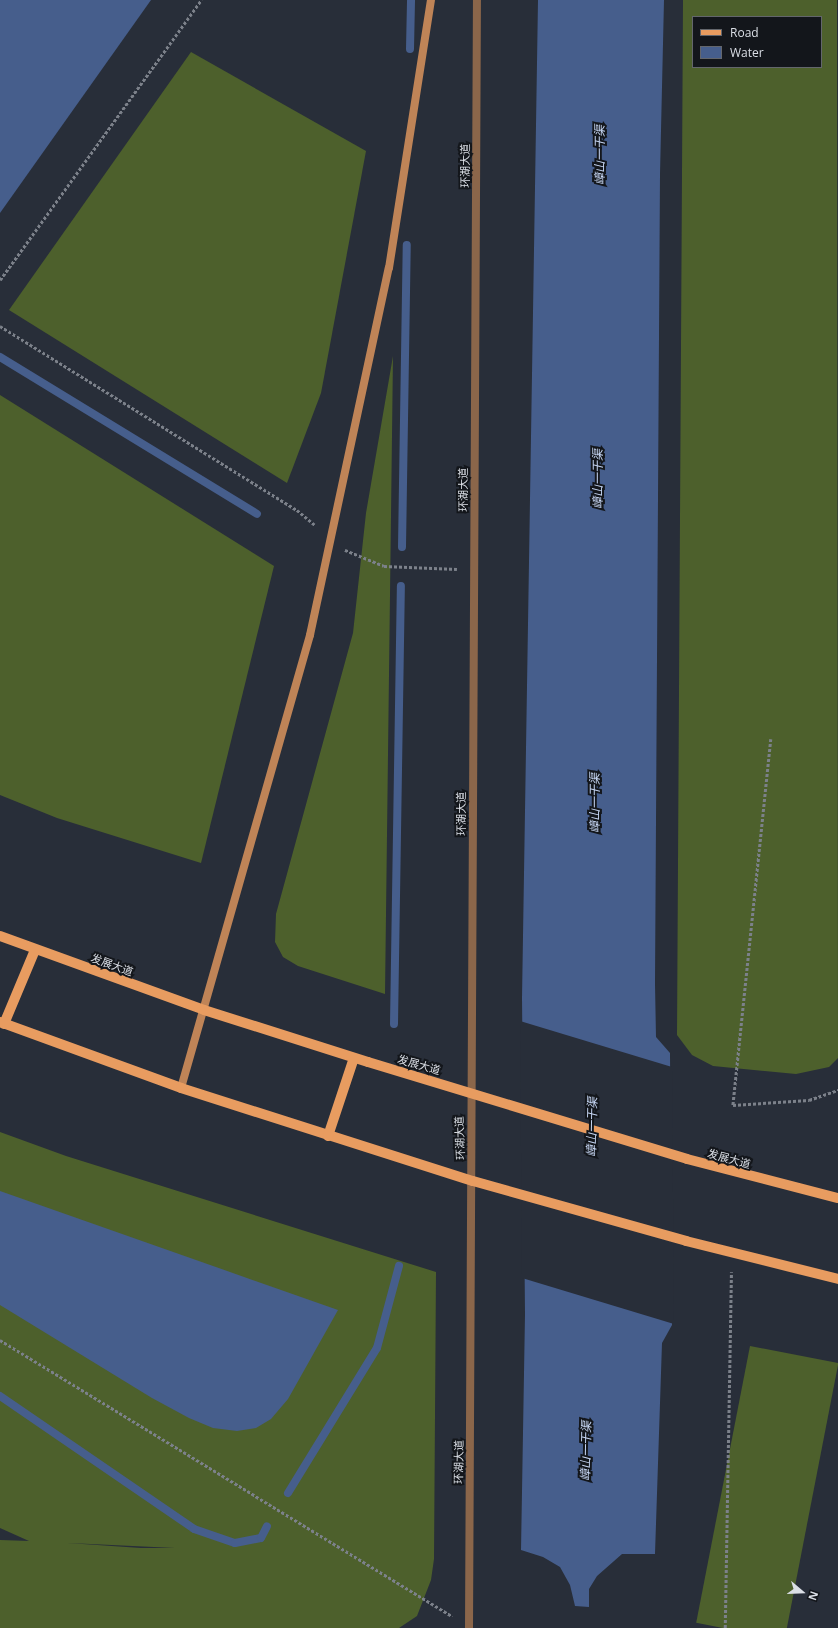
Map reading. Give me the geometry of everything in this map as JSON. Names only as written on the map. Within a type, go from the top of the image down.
[{"type":"main road","points":[[181,1088],[310,635],[389,268],[431,0]]},
{"type":"main road","name":"发展大道","points":[[0,936],[35,950],[204,1010],[354,1058],[497,1100],[687,1159],[838,1198]]},
{"type":"main road","points":[[35,950],[2,1023],[181,1088],[473,1181],[686,1241],[838,1280]]},
{"type":"main road","points":[[328,1136],[354,1058]]},
{"type":"street","name":"环湖大道","points":[[469,1627],[473,1181],[470,1092],[477,0]]},
{"type":"path","points":[[0,280],[200,0]]},
{"type":"path","points":[[0,326],[297,510],[330,541],[355,555],[384,566],[473,570]]},
{"type":"path","points":[[771,739],[733,1105],[809,1100],[838,1090]]},
{"type":"path","points":[[725,1628],[732,1253]]},
{"type":"path","points":[[0,1340],[469,1627]]},
{"type":"green space","points":[[683,0],[837,0],[838,1058],[829,1067],[796,1074],[713,1066],[692,1055],[677,1035]]},
{"type":"green space","points":[[191,52],[366,151],[321,393],[287,483],[9,310]]},
{"type":"green space","points":[[393,356],[385,994],[298,966],[283,957],[275,942],[276,914],[353,633],[366,513]]},
{"type":"green space","points":[[0,395],[274,566],[201,863],[57,818],[0,795]]},
{"type":"green space","points":[[0,1132],[66,1156],[436,1272],[434,1559],[431,1580],[417,1616],[399,1628],[0,1628],[0,1540],[29,1541],[0,1528]],"holes":[[[68,1543],[175,1548],[141,1548]]]},
{"type":"green space","points":[[750,1346],[838,1363],[787,1628],[723,1628],[696,1623]]},
{"type":"water","points":[[0,0],[151,0],[0,213]]},
{"type":"water","name":"嶂山一干渠","points":[[538,0],[664,0],[660,174],[655,984],[656,1037],[670,1053],[672,1325],[662,1343],[655,1554],[622,1554],[597,1576],[589,1589],[589,1607],[575,1606],[570,1585],[560,1567],[543,1557],[521,1550],[525,1314],[522,998]]},
{"type":"water","points":[[0,1191],[338,1310],[288,1399],[271,1419],[256,1428],[237,1431],[213,1428],[189,1418],[152,1398],[0,1305]]},
{"type":"pier","points":[[520,1021],[672,1067],[674,1324],[522,1278]]},
{"type":"waterway","points":[[410,49],[411,0]]},
{"type":"waterway","points":[[402,547],[407,245]]},
{"type":"waterway","points":[[0,357],[257,514]]},
{"type":"waterway","points":[[394,1024],[401,586]]},
{"type":"waterway","points":[[288,1493],[377,1348],[399,1266]]},
{"type":"waterway","points":[[0,1396],[194,1529],[235,1543],[261,1538],[267,1526]]}]
